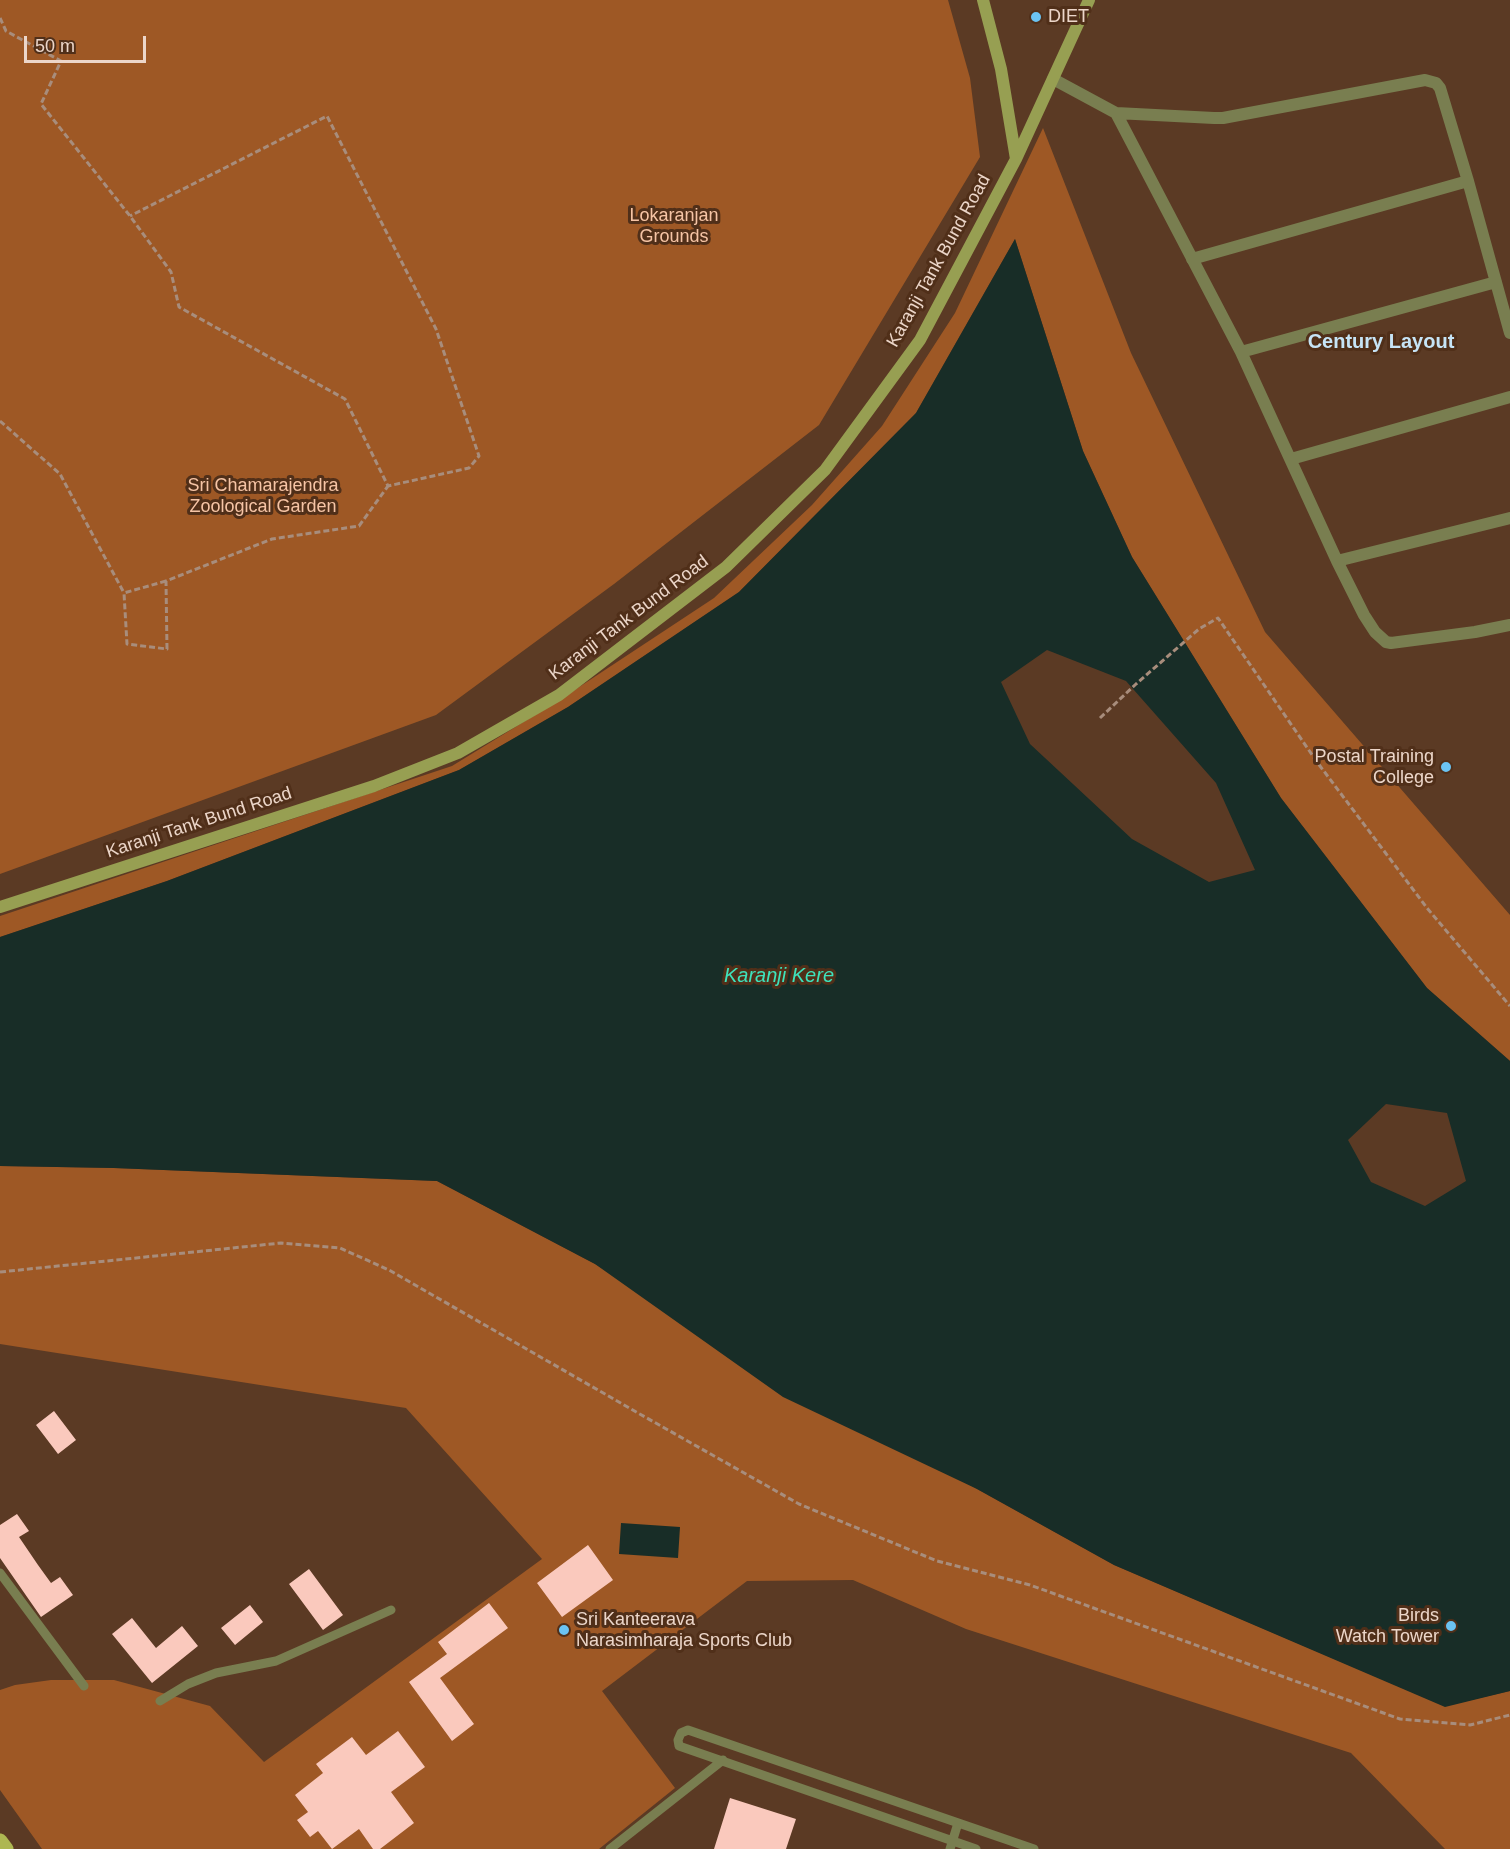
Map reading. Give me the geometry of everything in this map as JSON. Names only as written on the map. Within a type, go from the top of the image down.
[{"type":"main road","points":[[0,1841],[6,1849]]},
{"type":"street","points":[[983,0],[1001,69],[1016,159]]},
{"type":"street","name":"Karanji Tank Bund Road","points":[[0,907],[374,786],[458,753],[559,695],[726,567],[825,470],[920,340],[1016,159],[1089,0]]},
{"type":"street","points":[[1053,79],[1116,113],[1223,118],[1425,80],[1432,81],[1440,88],[1510,333]]},
{"type":"street","points":[[1116,113],[1241,352],[1337,561],[1375,632],[1386,642],[1391,643],[1510,625]]},
{"type":"street","points":[[1192,259],[1468,181]]},
{"type":"street","points":[[1241,352],[1496,282]]},
{"type":"street","points":[[1291,459],[1510,398]]},
{"type":"street","points":[[1337,561],[1510,519]]},
{"type":"lane","points":[[0,1573],[84,1686]]},
{"type":"lane","points":[[160,1701],[188,1684],[216,1673],[276,1661],[391,1610]]},
{"type":"lane","points":[[976,1849],[951,1845],[723,1760],[679,1746],[678,1740],[681,1733],[688,1730],[1034,1849]]},
{"type":"lane","points":[[610,1849],[723,1760]]},
{"type":"lane","points":[[951,1845],[958,1824]]},
{"type":"lane","points":[[964,1847],[970,1828]]},
{"type":"path","points":[[0,18],[6,31],[61,61],[40,104],[130,216],[171,272],[179,307],[345,399],[388,486]]},
{"type":"path","points":[[124,593],[166,581],[272,539],[359,526],[388,486],[469,468],[479,456],[436,329],[327,116],[130,216]]},
{"type":"path","points":[[0,421],[60,474],[124,593],[127,645],[167,649],[166,581]]},
{"type":"path","points":[[1100,718],[1199,629],[1218,618],[1317,762],[1413,890],[1510,1006]]},
{"type":"path","points":[[0,1272],[281,1244],[340,1248],[389,1270],[799,1504],[938,1561],[1030,1585],[1400,1719],[1470,1725],[1510,1715]]},
{"type":"green space","name":"Sri Chamarajendra Zoological Garden","points":[[0,0],[948,0],[970,78],[980,157],[819,425],[614,584],[436,715],[0,874]]},
{"type":"green space","points":[[1043,128],[1131,353],[1265,632],[1510,915],[1510,1061],[1427,988],[1281,798],[1132,557],[1083,451],[1015,239],[916,413],[739,592],[568,707],[459,770],[167,881],[0,937],[0,916],[452,766],[561,699],[714,598],[812,505],[882,426],[955,313]]},
{"type":"green space","points":[[0,1166],[114,1168],[437,1181],[595,1264],[977,1489],[1114,1565],[1445,1706],[1510,1691],[1510,1849],[1445,1849],[1351,1753],[966,1629],[853,1580],[747,1581],[602,1691],[675,1788],[599,1849],[42,1849],[0,1790],[0,1690],[15,1685],[51,1680],[114,1680],[210,1706],[264,1762],[542,1559],[406,1408],[0,1344]]},
{"type":"water","name":"Karanji Kere","points":[[1015,239],[1083,451],[1132,557],[1281,798],[1427,988],[1510,1061],[1510,1691],[1445,1707],[1114,1565],[977,1489],[783,1397],[595,1264],[437,1181],[114,1168],[0,1166],[0,937],[167,881],[459,770],[568,707],[739,592],[916,413]],"holes":[[[1047,650],[1126,681],[1216,783],[1255,870],[1209,882],[1132,839],[1030,744],[1001,682]],[[1386,1104],[1447,1113],[1466,1181],[1425,1206],[1371,1182],[1348,1140]]]},
{"type":"water","points":[[621,1523],[680,1527],[678,1558],[619,1554]]},
{"type":"building","points":[[54,1411],[76,1440],[58,1454],[36,1425]]},
{"type":"building","points":[[17,1514],[29,1531],[19,1537],[38,1565],[51,1583],[60,1577],[73,1595],[41,1617],[0,1558],[0,1525]]},
{"type":"building","points":[[588,1545],[613,1580],[562,1617],[537,1583]]},
{"type":"building","points":[[309,1569],[343,1615],[323,1630],[289,1584]]},
{"type":"building","points":[[489,1603],[508,1628],[440,1678],[474,1724],[452,1741],[409,1682],[447,1654],[438,1642]]},
{"type":"building","points":[[250,1605],[263,1622],[235,1645],[221,1628]]},
{"type":"building","points":[[132,1618],[156,1648],[182,1626],[198,1646],[152,1683],[112,1634]]},
{"type":"building","points":[[398,1731],[425,1767],[391,1792],[414,1823],[380,1849],[373,1849],[359,1829],[332,1849],[318,1831],[310,1837],[297,1820],[308,1812],[295,1795],[323,1773],[316,1764],[352,1737],[366,1755]]},
{"type":"building","points":[[730,1798],[796,1819],[786,1849],[714,1849]]},
{"type":"place","name":"DIET","points":[[1036,17]]},
{"type":"place","name":"Postal Training College","points":[[1446,767]]},
{"type":"place","name":"Birds Watch Tower","points":[[1451,1626]]},
{"type":"place","name":"Sri Kanteerava Narasimharaja Sports Club","points":[[564,1630]]},
{"type":"district","name":"Century Layout","points":[[1381,342]]},
{"type":"park label","name":"Lokaranjan Grounds","points":[[674,226]]}]
